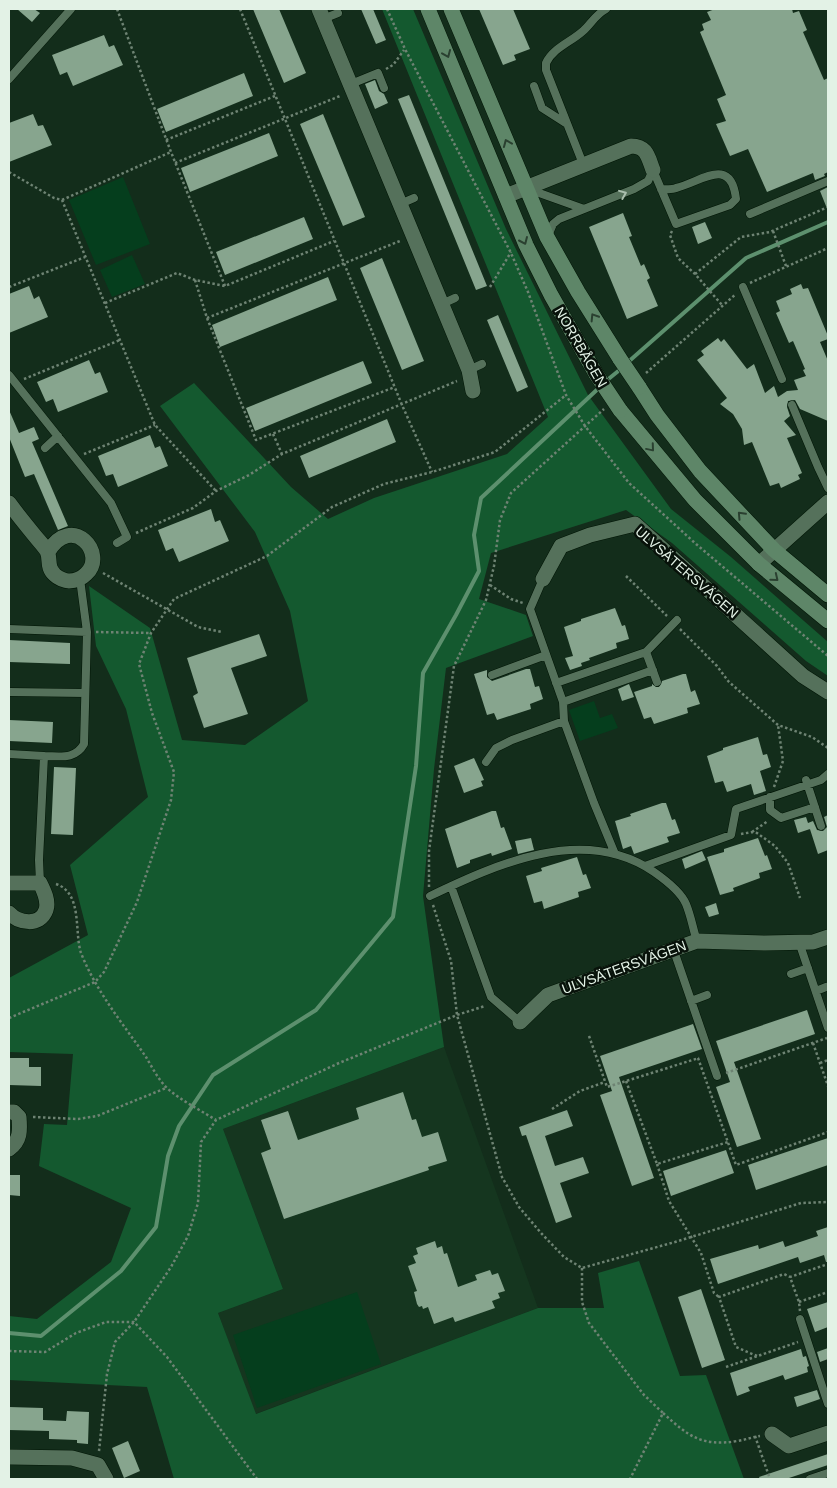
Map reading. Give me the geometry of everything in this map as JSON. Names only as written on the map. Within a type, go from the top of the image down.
[{"type":"street","name":"NORRBÅGEN","points":[[428,9],[526,245],[613,409],[695,500],[758,564],[828,621]]},
{"type":"street","name":"NORRBÅGEN","points":[[451,9],[547,237],[578,292],[620,359],[642,381],[657,415],[700,470],[774,550],[828,595]]},
{"type":"street","points":[[321,14],[352,87],[407,201],[413,236],[448,301],[474,370],[473,392]]},
{"type":"street","points":[[506,196],[632,146],[639,146],[645,151],[653,170]]},
{"type":"street","points":[[758,564],[828,502]]},
{"type":"street","points":[[9,503],[48,552]]},
{"type":"street","name":"ULVSÄTERSVÄGEN","points":[[543,579],[561,546],[590,535],[635,524],[804,676],[828,692]]},
{"type":"street","points":[[66,535],[85,537],[94,557],[90,570],[80,579],[67,581],[55,576],[48,565],[48,552],[54,541],[66,535]]},
{"type":"street","points":[[9,883],[40,883],[46,895],[46,911],[40,918],[32,922],[22,922],[9,913]]},
{"type":"street","name":"ULVSÄTERSVÄGEN","points":[[520,1022],[548,995],[673,948],[697,941],[814,942],[828,937]]},
{"type":"street","points":[[9,1149],[15,1145],[20,1134],[14,1114]]},
{"type":"street","points":[[772,1434],[788,1446],[828,1433]]},
{"type":"street","points":[[9,1457],[72,1458],[98,1465],[106,1479]]},
{"type":"lane","points":[[9,79],[71,9]]},
{"type":"lane","points":[[583,164],[578,141],[567,124],[546,70],[547,60],[560,52],[583,31],[597,14],[606,9]]},
{"type":"lane","points":[[321,14],[338,13]]},
{"type":"lane","points":[[352,87],[378,73],[384,88]]},
{"type":"lane","points":[[534,86],[542,108],[567,124]]},
{"type":"lane","points":[[653,170],[661,189],[676,224],[730,205],[736,199],[731,181],[726,176],[715,174],[675,189],[661,189]]},
{"type":"lane","points":[[547,237],[554,224],[560,219],[643,185],[651,176],[653,170]]},
{"type":"lane","points":[[750,214],[828,181]]},
{"type":"lane","points":[[526,188],[584,209]]},
{"type":"lane","points":[[743,287],[782,379]]},
{"type":"lane","points":[[9,376],[110,503],[127,537],[116,542]]},
{"type":"lane","points":[[792,405],[828,488]]},
{"type":"lane","points":[[45,448],[58,436]]},
{"type":"lane","points":[[9,754],[71,756],[80,752],[84,744],[87,632],[80,579]]},
{"type":"lane","points":[[543,579],[530,609],[563,702],[564,721],[615,854]]},
{"type":"lane","points":[[556,683],[646,652],[676,622]]},
{"type":"lane","points":[[9,629],[87,632]]},
{"type":"lane","points":[[646,652],[657,682]]},
{"type":"lane","points":[[492,675],[546,655]]},
{"type":"lane","points":[[563,702],[653,670]]},
{"type":"lane","points":[[9,692],[85,693]]},
{"type":"lane","points":[[486,762],[496,748],[512,740],[564,721]]},
{"type":"lane","points":[[40,883],[44,756]]},
{"type":"lane","points":[[646,866],[731,835],[736,809],[807,782],[821,780],[828,774]]},
{"type":"lane","points":[[807,782],[821,826]]},
{"type":"lane","points":[[770,797],[770,810],[781,818],[815,807]]},
{"type":"lane","points":[[430,896],[477,874],[518,860],[551,851],[590,849],[615,854],[646,866],[666,880],[685,902],[697,941]]},
{"type":"lane","points":[[451,886],[491,997],[520,1022]]},
{"type":"lane","points":[[799,942],[828,1028]]},
{"type":"lane","points":[[673,948],[717,1076]]},
{"type":"lane","points":[[791,974],[808,968]]},
{"type":"lane","points":[[676,986],[685,983]]},
{"type":"lane","points":[[816,991],[826,987]]},
{"type":"lane","points":[[691,1001],[707,995]]},
{"type":"lane","points":[[800,1320],[826,1405]]},
{"type":"lane","points":[[810,1479],[828,1473]]},
{"type":"path","points":[[117,9],[166,140],[225,286]]},
{"type":"path","points":[[240,9],[343,263],[432,472]]},
{"type":"path","points":[[387,9],[405,49],[511,252],[528,292],[566,395],[585,426],[629,484],[696,544],[828,656]]},
{"type":"path","points":[[378,73],[394,65],[405,49]]},
{"type":"path","points":[[175,163],[284,119],[352,87]]},
{"type":"path","points":[[166,140],[275,96]]},
{"type":"path","points":[[9,172],[54,198],[62,200],[171,152]]},
{"type":"path","points":[[62,200],[155,425],[216,491]]},
{"type":"path","points":[[695,274],[741,238],[772,231],[828,207]]},
{"type":"path","points":[[676,224],[670,235],[678,258],[722,305]]},
{"type":"path","points":[[772,231],[786,266]]},
{"type":"path","points":[[206,318],[413,236]]},
{"type":"path","points":[[104,304],[177,273],[195,280],[225,286],[334,241]]},
{"type":"path","points":[[642,381],[743,287],[828,248]]},
{"type":"path","points":[[9,287],[85,257]]},
{"type":"path","points":[[195,280],[206,318],[256,440],[395,388]]},
{"type":"path","points":[[15,383],[120,340]]},
{"type":"path","points":[[127,537],[193,508],[216,491],[249,475],[282,454],[402,405],[474,370]]},
{"type":"path","points":[[9,1018],[95,982],[104,972],[137,902],[171,800],[174,772],[152,714],[139,664],[151,632],[174,599],[267,556],[332,507],[384,484],[432,472],[495,452],[566,395]]},
{"type":"path","points":[[613,409],[585,426],[511,493],[500,520],[486,600],[454,666],[428,851],[430,896],[451,961],[456,1015],[502,1177],[520,1207],[541,1233],[564,1257],[582,1268],[690,1238],[801,1203],[828,1202]]},
{"type":"path","points":[[75,458],[155,425]]},
{"type":"path","points":[[273,434],[282,454]]},
{"type":"path","points":[[91,566],[198,628],[222,632]]},
{"type":"path","points":[[626,576],[676,622],[717,666],[729,682],[778,725],[812,737],[828,748]]},
{"type":"path","points":[[490,585],[511,599],[524,604]]},
{"type":"path","points":[[87,632],[151,632]]},
{"type":"path","points":[[770,797],[783,761],[778,725]]},
{"type":"path","points":[[731,835],[752,832],[778,816]]},
{"type":"path","points":[[752,832],[775,846],[788,863],[800,898]]},
{"type":"path","points":[[40,883],[50,882],[62,886],[70,897],[75,911],[80,951],[95,982],[166,1088],[216,1120]]},
{"type":"path","points":[[98,1465],[107,1374],[115,1342],[134,1322],[171,1267],[188,1236],[198,1203],[201,1142],[216,1120],[339,1063],[456,1015],[497,1002]]},
{"type":"path","points":[[589,1036],[607,1087],[710,1054]]},
{"type":"path","points":[[706,1080],[828,1038]]},
{"type":"path","points":[[813,1043],[828,1086]]},
{"type":"path","points":[[698,1058],[736,1165],[828,1132]]},
{"type":"path","points":[[820,1063],[828,1060]]},
{"type":"path","points":[[626,1081],[669,1201],[690,1238],[701,1253],[714,1293],[719,1297],[736,1347],[757,1356]]},
{"type":"path","points":[[552,1110],[580,1091],[605,1082]]},
{"type":"path","points":[[14,1114],[60,1119],[88,1118],[166,1088]]},
{"type":"path","points":[[657,1164],[728,1142]]},
{"type":"path","points":[[790,1277],[828,1264]]},
{"type":"path","points":[[582,1268],[582,1302],[589,1323],[644,1395],[682,1430],[708,1443],[738,1442],[755,1436],[772,1434]]},
{"type":"path","points":[[719,1297],[784,1274],[790,1277],[799,1302],[800,1320]]},
{"type":"path","points":[[799,1302],[828,1292]]},
{"type":"path","points":[[9,1351],[45,1352],[76,1333],[106,1322],[134,1322],[167,1357],[257,1479]]},
{"type":"path","points":[[726,1367],[807,1340]]},
{"type":"path","points":[[630,1479],[663,1413]]},
{"type":"path","points":[[755,1436],[770,1479]]},
{"type":"shaded area","points":[[123,177],[150,244],[96,265],[69,200]]},
{"type":"shaded area","points":[[132,255],[145,284],[112,297],[100,270]]},
{"type":"shaded area","points":[[594,701],[600,718],[612,714],[618,728],[580,741],[569,710]]},
{"type":"shaded area","points":[[444,1047],[538,1308],[255,1414],[218,1313],[283,1289],[223,1129]]},
{"type":"shaded area","points":[[357,1292],[381,1364],[257,1408],[233,1335]]},
{"type":"green space","points":[[382,9],[413,9],[506,229],[588,395],[671,509],[731,557],[828,642],[828,676],[806,661],[672,543],[626,510],[491,553],[479,599],[526,615],[533,636],[446,668],[434,769],[423,896],[444,1047],[223,1129],[283,1289],[218,1313],[256,1414],[538,1308],[604,1308],[598,1273],[639,1261],[680,1376],[706,1375],[744,1479],[174,1479],[147,1387],[9,1380],[9,1316],[37,1319],[111,1262],[131,1208],[39,1166],[44,1124],[67,1125],[73,1054],[9,1052],[9,978],[88,935],[70,865],[148,797],[126,709],[96,646],[89,586],[150,628],[182,740],[245,745],[308,701],[290,611],[255,532],[160,406],[194,383],[291,487],[328,519],[374,498],[507,454],[548,417]]},
{"type":"building","points":[[17,9],[34,9],[40,13],[32,22]]},
{"type":"building","points":[[253,9],[279,9],[306,73],[284,83]]},
{"type":"building","points":[[361,9],[373,9],[386,40],[376,44]]},
{"type":"building","points":[[479,9],[513,9],[530,49],[514,55],[516,60],[503,65]]},
{"type":"building","points":[[715,9],[792,9],[793,13],[799,11],[807,30],[803,32],[824,80],[828,78],[828,172],[824,174],[825,176],[815,180],[813,173],[767,192],[748,149],[730,156],[716,124],[726,121],[717,99],[726,95],[700,32],[704,30],[702,24],[711,20],[707,12]]},
{"type":"building","points":[[104,35],[109,47],[114,45],[123,65],[73,86],[67,72],[60,75],[52,55]]},
{"type":"building","points":[[244,73],[253,96],[166,132],[157,109]]},
{"type":"building","points":[[375,80],[379,91],[384,94],[388,103],[375,109],[365,84]]},
{"type":"building","points":[[409,95],[487,286],[476,290],[398,99]]},
{"type":"building","points":[[33,114],[38,126],[43,125],[52,145],[9,162],[9,123]]},
{"type":"building","points":[[323,114],[365,217],[343,226],[300,124]]},
{"type":"building","points":[[269,133],[278,156],[190,192],[181,168]]},
{"type":"building","points":[[828,187],[828,211],[820,191]]},
{"type":"building","points":[[623,213],[632,236],[629,237],[641,266],[644,264],[650,278],[647,280],[658,306],[627,319],[589,227]]},
{"type":"building","points":[[304,217],[313,239],[225,275],[216,252]]},
{"type":"building","points":[[705,222],[712,238],[698,244],[692,227]]},
{"type":"building","points":[[382,258],[424,361],[402,370],[360,268]]},
{"type":"building","points":[[328,277],[337,300],[220,347],[212,325]]},
{"type":"building","points":[[801,284],[803,289],[808,288],[828,336],[828,339],[820,342],[828,361],[828,421],[800,409],[795,400],[788,401],[787,407],[790,416],[784,421],[796,435],[787,438],[802,473],[798,475],[800,479],[781,488],[779,483],[770,486],[752,442],[744,445],[742,429],[733,414],[720,404],[727,398],[697,360],[704,355],[701,351],[718,338],[721,342],[724,339],[747,369],[754,364],[765,393],[774,386],[778,397],[787,391],[798,390],[794,380],[806,376],[803,370],[805,369],[793,341],[789,343],[776,313],[780,311],[776,301],[792,294],[790,289]]},
{"type":"building","points":[[29,286],[34,299],[39,296],[48,317],[9,333],[9,294]]},
{"type":"building","points":[[498,315],[528,387],[517,392],[487,320]]},
{"type":"building","points":[[89,360],[95,374],[100,372],[108,392],[58,412],[53,399],[46,402],[37,382]]},
{"type":"building","points":[[363,361],[372,383],[255,431],[246,408]]},
{"type":"building","points":[[9,410],[19,433],[34,427],[39,439],[32,442],[68,526],[58,530],[34,474],[25,477],[9,437]]},
{"type":"building","points":[[387,419],[396,442],[309,478],[300,456]]},
{"type":"building","points":[[150,435],[155,448],[160,446],[168,466],[118,487],[113,474],[106,476],[98,456]]},
{"type":"building","points":[[211,509],[215,522],[220,520],[229,541],[179,562],[173,548],[166,551],[158,530]]},
{"type":"building","points":[[615,608],[622,626],[625,625],[629,639],[616,643],[617,648],[589,658],[590,660],[581,663],[582,666],[570,670],[565,658],[573,656],[564,627],[581,621],[581,619]]},
{"type":"building","points":[[259,634],[267,656],[231,668],[248,714],[204,728],[193,696],[198,693],[187,658]]},
{"type":"building","points":[[9,640],[70,643],[70,664],[9,662]]},
{"type":"building","points":[[530,669],[535,687],[539,686],[543,699],[530,704],[531,709],[497,720],[494,713],[487,715],[474,674],[487,670],[487,677],[492,681]]},
{"type":"building","points":[[686,674],[691,692],[695,690],[700,704],[687,708],[688,713],[654,724],[651,717],[644,719],[634,692],[652,686],[652,684],[659,687],[662,681]]},
{"type":"building","points":[[629,684],[634,697],[622,701],[618,689]]},
{"type":"building","points":[[9,720],[53,722],[52,743],[9,741]]},
{"type":"building","points":[[758,737],[763,755],[767,754],[771,767],[760,771],[766,791],[754,795],[751,784],[727,792],[723,781],[715,783],[707,756],[723,750],[723,748]]},
{"type":"building","points":[[474,758],[484,780],[481,781],[483,786],[464,793],[454,766]]},
{"type":"building","points":[[54,767],[76,768],[73,835],[51,834]]},
{"type":"building","points":[[666,803],[672,820],[675,819],[680,833],[667,837],[669,842],[634,854],[631,846],[623,849],[615,821]]},
{"type":"building","points":[[496,811],[501,828],[504,827],[512,849],[492,856],[491,853],[470,860],[470,863],[457,868],[445,829]]},
{"type":"building","points":[[828,815],[828,850],[818,854],[808,823],[813,821],[817,830],[823,831],[827,827],[824,817]]},
{"type":"building","points":[[806,817],[810,829],[798,833],[794,820]]},
{"type":"building","points":[[531,838],[534,850],[518,854],[515,841]]},
{"type":"building","points":[[758,838],[772,869],[759,873],[760,878],[733,888],[734,891],[720,895],[707,857],[724,852],[724,849]]},
{"type":"building","points":[[702,851],[706,860],[685,869],[682,859]]},
{"type":"building","points":[[577,857],[583,875],[586,874],[591,888],[578,892],[579,897],[544,909],[542,901],[534,903],[526,876],[542,871],[541,868]]},
{"type":"building","points":[[716,903],[719,914],[709,917],[705,907]]},
{"type":"building","points":[[807,1010],[815,1034],[734,1062],[761,1139],[737,1147],[716,1087],[730,1082],[716,1041]]},
{"type":"building","points":[[693,1024],[702,1049],[619,1077],[654,1178],[632,1186],[600,1095],[612,1091],[600,1056]]},
{"type":"building","points":[[9,1058],[29,1058],[29,1067],[41,1067],[41,1086],[9,1085]]},
{"type":"building","points":[[403,1092],[412,1120],[416,1119],[422,1137],[438,1132],[447,1161],[428,1167],[429,1170],[284,1219],[261,1153],[271,1149],[261,1120],[288,1111],[298,1140],[359,1119],[356,1108]]},
{"type":"building","points":[[567,1110],[573,1126],[545,1136],[555,1166],[583,1157],[589,1173],[560,1183],[572,1217],[556,1223],[526,1135],[522,1136],[519,1127]]},
{"type":"building","points":[[828,1138],[828,1165],[756,1190],[748,1165]]},
{"type":"building","points":[[726,1150],[734,1173],[671,1196],[663,1171]]},
{"type":"building","points":[[9,1175],[20,1175],[20,1196],[9,1195]]},
{"type":"building","points":[[828,1227],[828,1262],[826,1262],[824,1255],[800,1263],[798,1257],[718,1284],[710,1259],[758,1245],[759,1249],[783,1241],[785,1247],[818,1236],[816,1231]]},
{"type":"building","points":[[435,1241],[437,1248],[442,1246],[444,1254],[447,1253],[458,1287],[477,1280],[475,1275],[490,1270],[492,1275],[498,1273],[505,1291],[498,1293],[500,1298],[492,1301],[495,1308],[455,1322],[453,1317],[434,1324],[428,1307],[423,1309],[422,1306],[419,1307],[417,1304],[414,1292],[417,1291],[408,1266],[416,1263],[413,1256],[418,1254],[416,1248]]},
{"type":"building","points":[[701,1289],[725,1360],[702,1368],[678,1297]]},
{"type":"building","points":[[828,1302],[828,1327],[815,1332],[807,1309]]},
{"type":"building","points":[[828,1348],[828,1359],[820,1362],[817,1352]]},
{"type":"building","points":[[801,1349],[803,1357],[806,1356],[809,1366],[807,1367],[808,1372],[785,1380],[783,1375],[748,1387],[750,1391],[737,1396],[730,1373]]},
{"type":"building","points":[[817,1390],[820,1399],[797,1407],[794,1397]]},
{"type":"building","points":[[9,1407],[43,1408],[43,1420],[66,1421],[67,1411],[89,1412],[88,1444],[77,1443],[77,1440],[49,1439],[49,1431],[9,1430]]},
{"type":"building","points":[[128,1441],[140,1471],[124,1478],[112,1448]]},
{"type":"building","points":[[828,1454],[828,1465],[786,1479],[760,1479],[759,1477]]},
{"type":"waterway","points":[[627,363],[746,258],[828,222]]},
{"type":"waterway","points":[[606,381],[622,368]]},
{"type":"waterway","points":[[9,1333],[41,1336],[121,1271],[156,1227],[168,1156],[179,1126],[213,1075],[316,1010],[393,917],[416,766],[423,673],[479,571],[474,535],[481,498],[601,386]]}]
